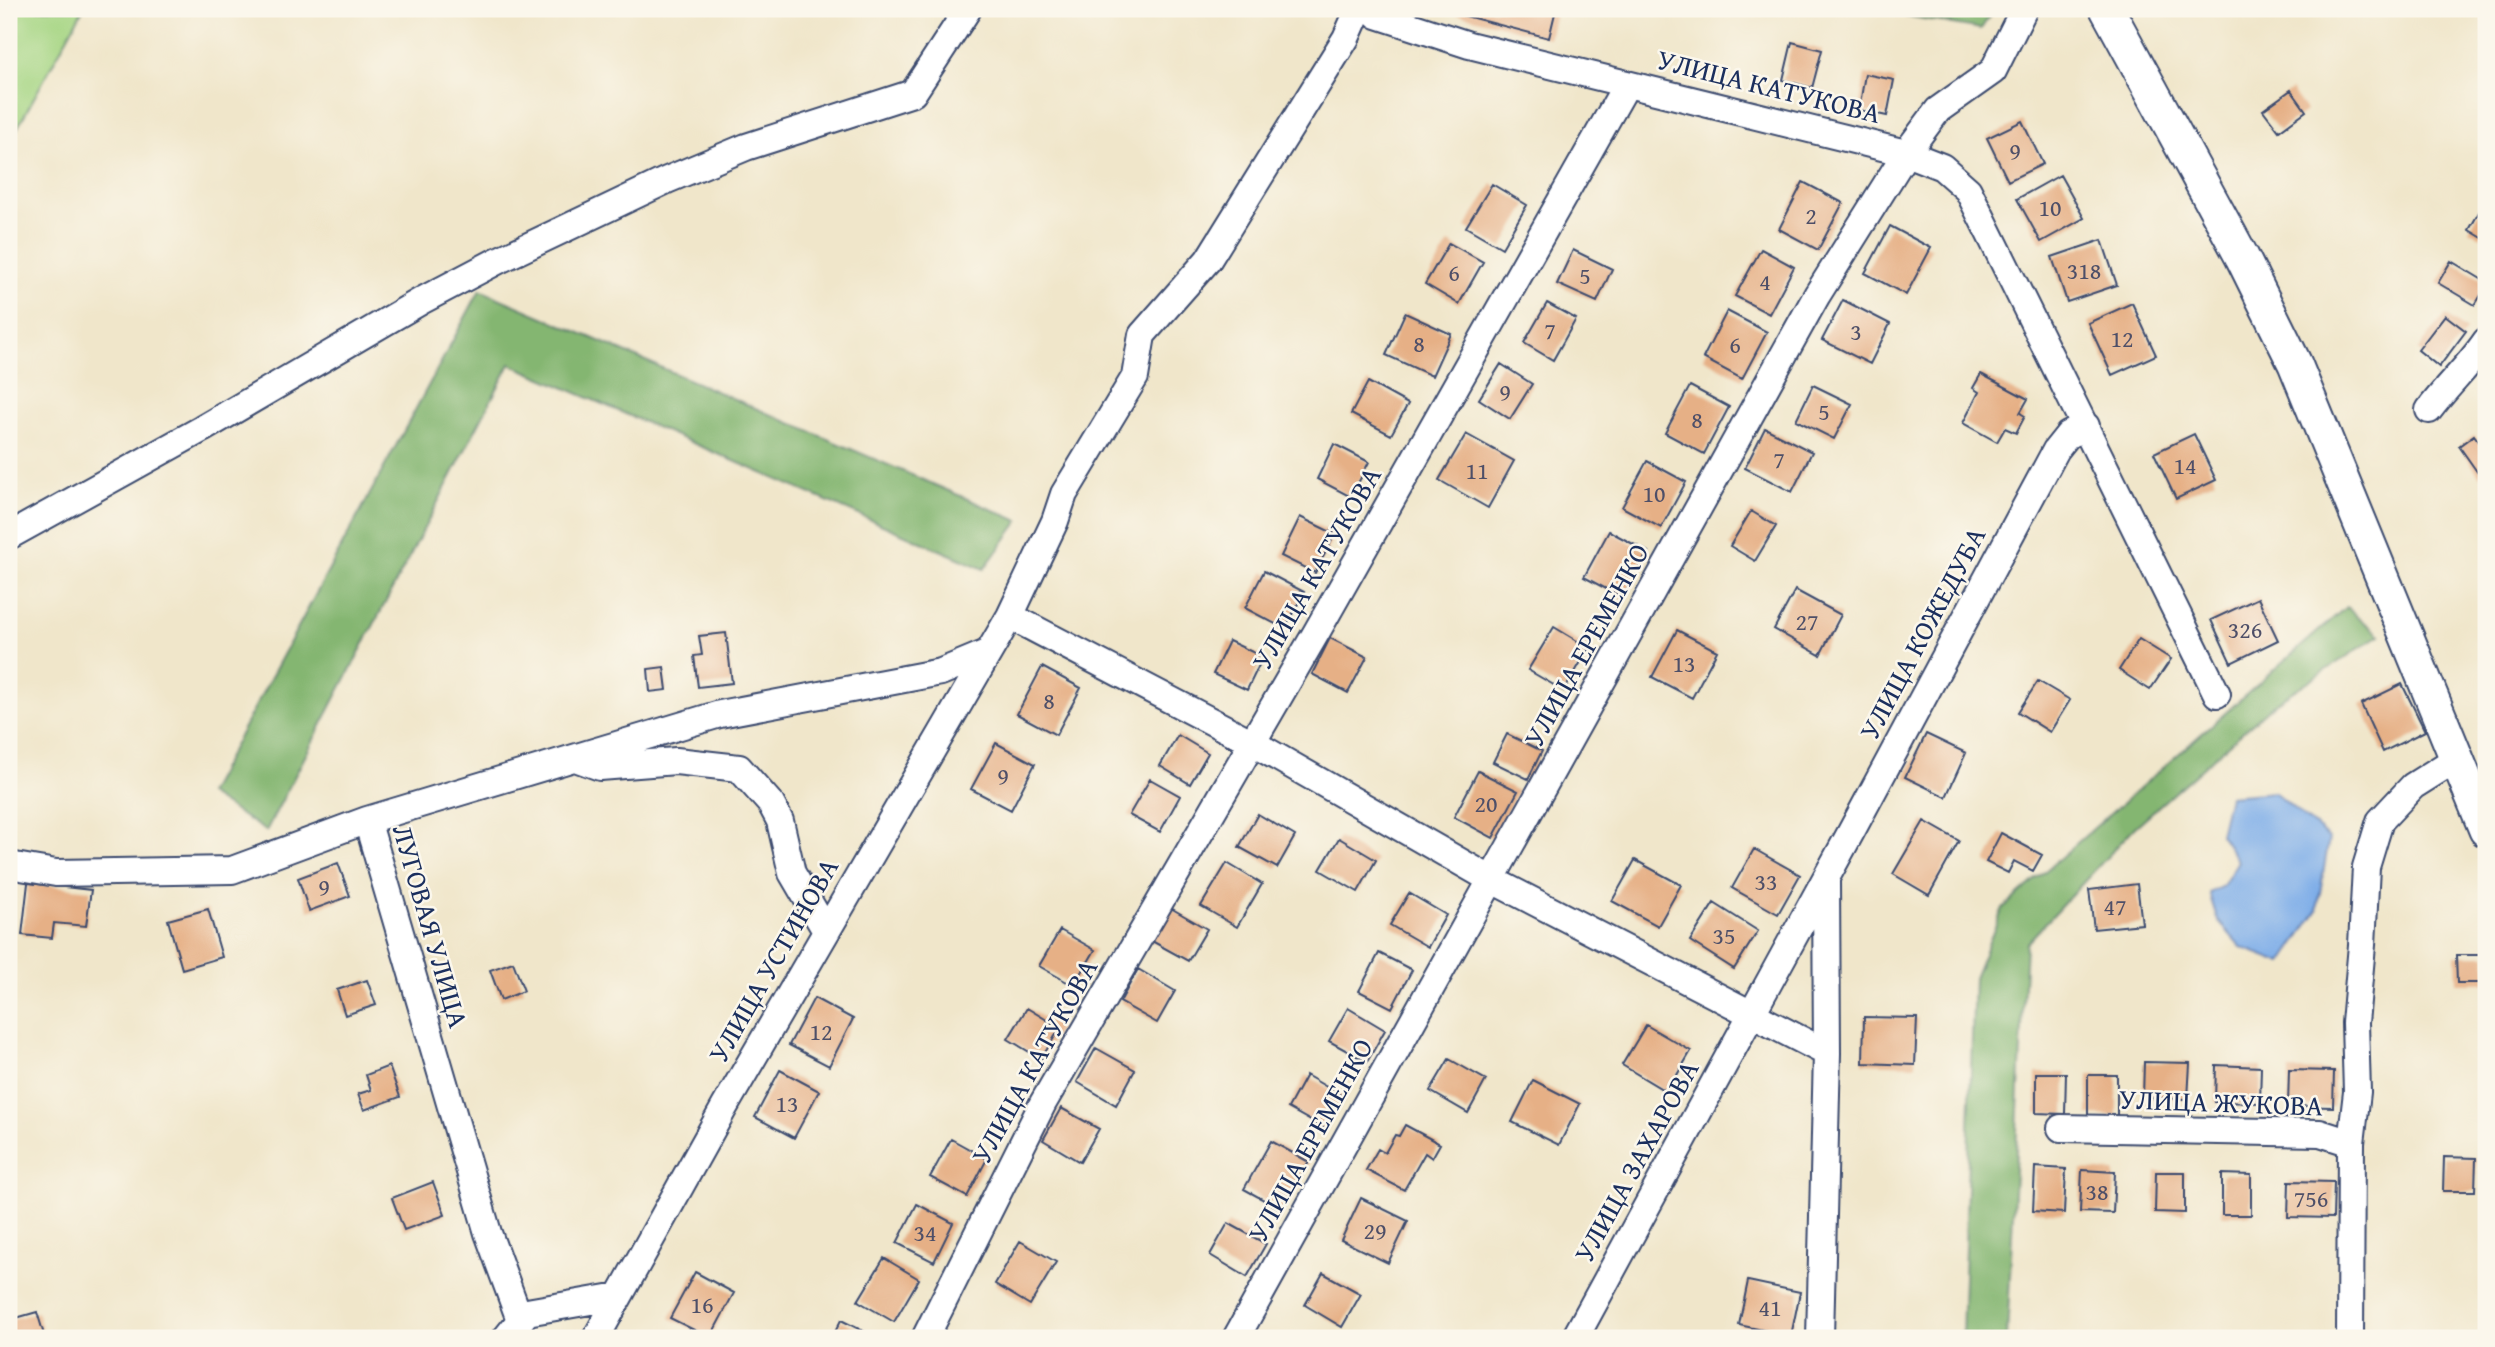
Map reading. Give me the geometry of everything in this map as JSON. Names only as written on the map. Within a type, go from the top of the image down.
[{"type":"main road","points":[[2107,9],[2242,257],[2295,364],[2486,830]]},
{"type":"street","points":[[9,536],[202,429],[421,301],[497,261],[667,180],[746,147],[914,93],[968,9]]},
{"type":"street","name":"УЛИЦА УСТИНОВА","points":[[596,1338],[724,1106],[1010,616],[1055,521],[1064,494],[1135,377],[1142,335],[1208,260],[1346,38],[1359,9]]},
{"type":"street","points":[[1372,9],[1377,15],[1469,45],[1627,84]]},
{"type":"street","name":"УЛИЦА ЕРЕМЕНКО","points":[[1236,1338],[1817,295],[1906,153],[1938,110],[1993,71],[2024,9]]},
{"type":"street","name":"УЛИЦА КАТУКОВА","points":[[925,1338],[1043,1103],[1316,633],[1627,84],[1906,153]]},
{"type":"street","points":[[1906,153],[1942,167],[1968,190],[2217,694]]},
{"type":"street","points":[[2429,410],[2486,341]]},
{"type":"street","name":"УЛИЦА КОЖЕДУБА","points":[[1751,1014],[2056,450],[2068,435],[2086,426]]},
{"type":"street","points":[[1010,616],[1251,743],[1492,880],[1827,1054]]},
{"type":"street","points":[[367,820],[720,714],[941,672],[989,652]]},
{"type":"street","points":[[574,758],[600,767],[676,761],[739,768],[771,804],[780,821],[792,873],[826,932]]},
{"type":"street","points":[[2351,1143],[2357,1093],[2355,1023],[2366,867],[2380,821],[2413,786],[2456,759]]},
{"type":"street","name":"ЛУГОВАЯ УЛИЦА","points":[[9,865],[57,873],[232,870],[367,820],[488,1233],[513,1329]]},
{"type":"street","name":"УЛИЦА КОЖЕДУБА","points":[[1820,1338],[1827,1054],[1826,879]]},
{"type":"street","name":"УЛИЦА ЗАХАРОВА","points":[[1575,1338],[1751,1014]]},
{"type":"street","name":"УЛИЦА ЖУКОВА","points":[[2061,1128],[2320,1133],[2351,1143],[2350,1338]]},
{"type":"street","points":[[513,1329],[527,1312],[619,1296]]},
{"type":"green space","points":[[9,9],[83,9],[9,143]]},
{"type":"green space","points":[[1867,9],[1994,9],[1981,29]]},
{"type":"green space","points":[[480,290],[1019,521],[984,569],[510,364],[266,831],[208,794]]},
{"type":"green space","points":[[2346,607],[2380,635],[2275,703],[2134,828],[2026,944],[2007,1338],[1962,1338],[1974,978],[2003,908]]},
{"type":"water","points":[[2274,792],[2329,838],[2317,911],[2282,963],[2241,947],[2218,921],[2209,893],[2223,886],[2238,861],[2220,834],[2229,796]]},
{"type":"building","points":[[1439,9],[1556,9],[1549,38]]},
{"type":"building","points":[[1792,42],[1822,50],[1812,88],[1783,80]]},
{"type":"building","points":[[1865,74],[1894,80],[1887,116],[1859,110]]},
{"type":"building","points":[[2291,90],[2306,111],[2279,131],[2263,110]]},
{"type":"building","points":[[2022,121],[2043,164],[2008,181],[1987,138]]},
{"type":"building","points":[[2060,175],[2084,218],[2041,242],[2017,199]]},
{"type":"building","points":[[1803,182],[1843,203],[1818,250],[1779,229]]},
{"type":"building","points":[[1492,184],[1527,205],[1502,248],[1466,227]]},
{"type":"building","points":[[2482,207],[2486,210],[2486,240],[2469,230]]},
{"type":"building","points":[[1890,226],[1931,248],[1906,295],[1865,273]]},
{"type":"building","points":[[2102,240],[2117,285],[2067,302],[2052,257]]},
{"type":"building","points":[[1449,243],[1483,262],[1459,304],[1425,284]]},
{"type":"building","points":[[1761,249],[1794,267],[1769,314],[1735,296]]},
{"type":"building","points":[[1573,250],[1612,269],[1597,302],[1557,284]]},
{"type":"building","points":[[2451,261],[2486,282],[2486,287],[2475,305],[2438,283]]},
{"type":"building","points":[[1843,300],[1890,324],[1870,364],[1822,340]]},
{"type":"building","points":[[1547,303],[1576,319],[1553,360],[1524,343]]},
{"type":"building","points":[[2132,303],[2156,355],[2112,375],[2088,323]]},
{"type":"building","points":[[1727,311],[1767,332],[1742,379],[1703,358]]},
{"type":"building","points":[[1405,313],[1451,334],[1432,376],[1386,355]]},
{"type":"building","points":[[2445,315],[2466,331],[2439,367],[2418,350]]},
{"type":"building","points":[[1501,364],[1532,384],[1510,419],[1479,399]]},
{"type":"building","points":[[1981,374],[2028,399],[2020,413],[2025,416],[2016,433],[2005,428],[1997,442],[1963,423],[1979,392],[1973,388]]},
{"type":"building","points":[[1368,382],[1408,404],[1391,435],[1351,414]]},
{"type":"building","points":[[1813,385],[1852,404],[1834,439],[1796,420]]},
{"type":"building","points":[[1690,386],[1729,407],[1704,454],[1665,433]]},
{"type":"building","points":[[1765,428],[1812,452],[1792,492],[1745,468]]},
{"type":"building","points":[[1466,434],[1514,461],[1488,508],[1439,480]]},
{"type":"building","points":[[2194,434],[2216,480],[2176,499],[2154,453]]},
{"type":"building","points":[[2474,435],[2486,451],[2486,472],[2480,476],[2459,446]]},
{"type":"building","points":[[1334,444],[1369,462],[1351,497],[1317,479]]},
{"type":"building","points":[[1647,461],[1686,482],[1661,528],[1622,507]]},
{"type":"building","points":[[1751,511],[1776,526],[1755,561],[1730,546]]},
{"type":"building","points":[[1300,517],[1335,534],[1315,573],[1281,556]]},
{"type":"building","points":[[1609,531],[1648,552],[1623,598],[1584,577]]},
{"type":"building","points":[[1264,571],[1304,592],[1285,629],[1245,608]]},
{"type":"building","points":[[1795,590],[1841,615],[1820,655],[1774,629]]},
{"type":"building","points":[[2258,598],[2278,640],[2231,663],[2211,620]]},
{"type":"building","points":[[1554,627],[1589,648],[1564,691],[1528,670]]},
{"type":"building","points":[[1677,630],[1717,651],[1692,698],[1652,677]]},
{"type":"building","points":[[726,633],[732,683],[698,687],[694,656],[702,655],[699,636]]},
{"type":"building","points":[[1330,638],[1367,657],[1348,693],[1312,674]]},
{"type":"building","points":[[2139,639],[2171,659],[2150,690],[2119,670]]},
{"type":"building","points":[[1229,641],[1263,657],[1247,690],[1213,674]]},
{"type":"building","points":[[664,667],[667,690],[650,692],[648,669]]},
{"type":"building","points":[[1042,667],[1081,688],[1056,735],[1017,714]]},
{"type":"building","points":[[2038,681],[2070,700],[2050,732],[2018,712]]},
{"type":"building","points":[[2402,684],[2425,731],[2383,752],[2361,704]]},
{"type":"building","points":[[1507,734],[1542,751],[1528,779],[1493,762]]},
{"type":"building","points":[[1926,734],[1966,753],[1946,797],[1905,777]]},
{"type":"building","points":[[1178,735],[1208,753],[1190,784],[1160,766]]},
{"type":"building","points":[[996,743],[1035,764],[1011,810],[971,789]]},
{"type":"building","points":[[1478,771],[1518,791],[1493,838],[1454,817]]},
{"type":"building","points":[[1150,779],[1180,796],[1160,832],[1129,815]]},
{"type":"building","points":[[1258,814],[1295,836],[1277,868],[1239,847]]},
{"type":"building","points":[[1924,821],[1959,841],[1929,895],[1893,874]]},
{"type":"building","points":[[2001,833],[2042,855],[2033,871],[2014,861],[2008,873],[1986,862]]},
{"type":"building","points":[[1339,838],[1376,860],[1358,892],[1320,870]]},
{"type":"building","points":[[1754,849],[1800,875],[1778,914],[1732,888]]},
{"type":"building","points":[[1635,860],[1681,885],[1658,926],[1612,901]]},
{"type":"building","points":[[338,863],[350,896],[309,911],[298,878]]},
{"type":"building","points":[[1227,863],[1262,884],[1237,927],[1201,906]]},
{"type":"building","points":[[28,883],[91,890],[86,926],[54,923],[52,938],[22,935]]},
{"type":"building","points":[[2137,884],[2142,924],[2094,929],[2089,890]]},
{"type":"building","points":[[1409,893],[1446,915],[1428,947],[1390,925]]},
{"type":"building","points":[[1714,903],[1758,931],[1734,969],[1690,941]]},
{"type":"building","points":[[1169,907],[1207,929],[1188,961],[1150,940]]},
{"type":"building","points":[[208,909],[222,957],[182,969],[168,920]]},
{"type":"building","points":[[1060,930],[1095,950],[1074,986],[1039,966]]},
{"type":"building","points":[[1379,953],[1412,970],[1392,1008],[1359,991]]},
{"type":"building","points":[[2456,955],[2486,955],[2486,983],[2457,983]]},
{"type":"building","points":[[513,962],[524,991],[501,1000],[490,970]]},
{"type":"building","points":[[1138,969],[1175,991],[1157,1023],[1120,1002]]},
{"type":"building","points":[[367,980],[376,1005],[345,1015],[337,990]]},
{"type":"building","points":[[814,998],[853,1019],[829,1066],[789,1045]]},
{"type":"building","points":[[1027,1008],[1060,1028],[1041,1059],[1008,1039]]},
{"type":"building","points":[[1348,1008],[1385,1030],[1367,1062],[1329,1041]]},
{"type":"building","points":[[1864,1017],[1917,1018],[1915,1065],[1863,1063]]},
{"type":"building","points":[[1646,1025],[1691,1051],[1667,1092],[1622,1065]]},
{"type":"building","points":[[1096,1048],[1135,1070],[1116,1105],[1077,1082]]},
{"type":"building","points":[[1449,1059],[1486,1080],[1468,1113],[1430,1091]]},
{"type":"building","points":[[2144,1062],[2190,1063],[2188,1099],[2143,1098]]},
{"type":"building","points":[[2216,1065],[2261,1067],[2260,1103],[2215,1102]]},
{"type":"building","points":[[389,1066],[400,1097],[364,1110],[358,1094],[371,1090],[366,1075]]},
{"type":"building","points":[[780,1070],[819,1091],[794,1138],[755,1117]]},
{"type":"building","points":[[2289,1070],[2334,1071],[2333,1107],[2288,1106]]},
{"type":"building","points":[[2036,1073],[2066,1073],[2065,1114],[2036,1113]]},
{"type":"building","points":[[1306,1075],[1344,1097],[1325,1129],[1288,1108]]},
{"type":"building","points":[[2088,1075],[2117,1075],[2117,1116],[2088,1115]]},
{"type":"building","points":[[1533,1080],[1580,1104],[1559,1145],[1512,1122]]},
{"type":"building","points":[[1061,1108],[1099,1129],[1080,1162],[1043,1140]]},
{"type":"building","points":[[1405,1125],[1440,1144],[1432,1158],[1425,1153],[1404,1190],[1366,1170],[1378,1149],[1385,1153],[1395,1135],[1399,1136]]},
{"type":"building","points":[[951,1139],[987,1159],[967,1197],[930,1177]]},
{"type":"building","points":[[1271,1141],[1309,1162],[1282,1210],[1244,1189]]},
{"type":"building","points":[[2444,1157],[2476,1158],[2475,1191],[2443,1191]]},
{"type":"building","points":[[2035,1167],[2066,1169],[2064,1213],[2033,1211]]},
{"type":"building","points":[[2082,1170],[2115,1172],[2113,1213],[2080,1212]]},
{"type":"building","points":[[2156,1172],[2185,1172],[2185,1213],[2155,1212]]},
{"type":"building","points":[[2222,1174],[2251,1175],[2251,1215],[2222,1215]]},
{"type":"building","points":[[2289,1181],[2334,1182],[2333,1218],[2288,1217]]},
{"type":"building","points":[[433,1182],[445,1215],[404,1230],[392,1198]]},
{"type":"building","points":[[1361,1198],[1408,1221],[1388,1263],[1341,1240]]},
{"type":"building","points":[[917,1204],[953,1223],[934,1262],[897,1243]]},
{"type":"building","points":[[1228,1223],[1266,1244],[1247,1277],[1210,1255]]},
{"type":"building","points":[[1020,1241],[1056,1262],[1030,1305],[995,1284]]},
{"type":"building","points":[[884,1258],[919,1279],[894,1322],[858,1301]]},
{"type":"building","points":[[695,1272],[734,1293],[710,1338],[670,1318]]},
{"type":"building","points":[[1323,1273],[1361,1294],[1342,1327],[1305,1305]]},
{"type":"building","points":[[1748,1281],[1800,1292],[1791,1336],[1739,1325]]},
{"type":"building","points":[[37,1312],[45,1338],[9,1338],[9,1320]]},
{"type":"building","points":[[841,1320],[873,1336],[872,1338],[832,1338]]},
{"type":"building","points":[[2033,1334],[2062,1334],[2062,1338],[2033,1338]]}]
